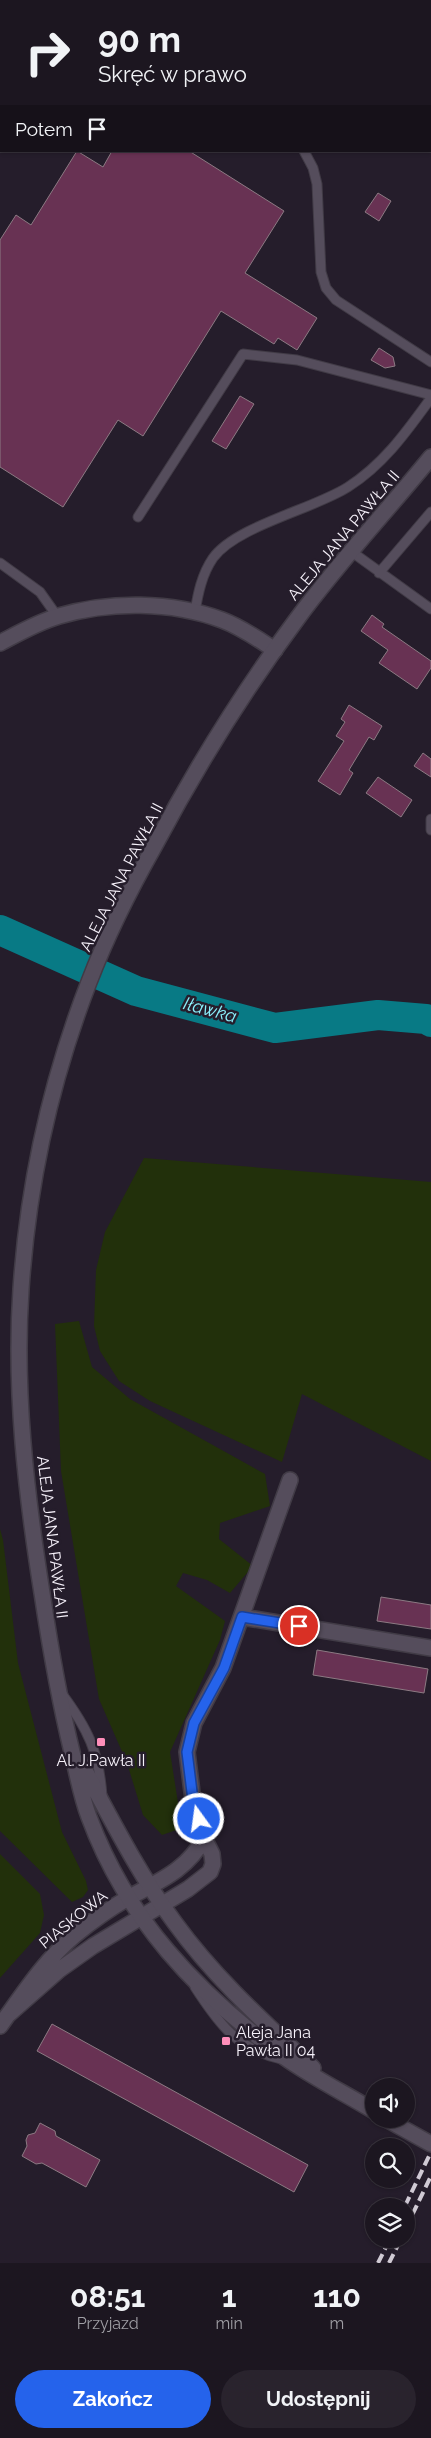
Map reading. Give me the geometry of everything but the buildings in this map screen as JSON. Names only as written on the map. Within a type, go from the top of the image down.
[{"type":"main road","name":"ALEJA JANA PAWŁA II","points":[[365,2106],[289,2061],[241,2024],[185,1972],[141,1918],[102,1850],[87,1812],[56,1688],[37,1562],[23,1438],[20,1352],[21,1291],[38,1164],[63,1057],[89,980],[127,896],[178,801],[222,728],[298,616],[431,457]]},
{"type":"main road","points":[[0,643],[58,616],[88,609],[122,606],[160,607],[195,612],[237,626],[275,650]]},
{"type":"main road","name":"PIASKOWA","points":[[4,2020],[59,1970],[113,1933],[141,1918],[204,1878],[210,1872],[213,1864],[212,1854],[204,1838],[193,1800],[187,1752],[194,1723],[224,1668],[290,1480]]},
{"type":"main road","points":[[242,1617],[431,1648]]},
{"type":"main road","name":"ALEJA JANA PAWŁA II","points":[[70,1742],[103,1804],[162,1905],[206,1961],[238,1996],[333,2086]]},
{"type":"main road","name":"PIASKOWA","points":[[4,2020],[47,1961],[101,1914],[183,1866],[196,1853],[204,1838]]},
{"type":"main road","points":[[402,2128],[431,2144]]},
{"type":"lane","points":[[305,152],[313,168],[317,184],[321,272],[326,288],[336,300],[431,362]]},
{"type":"lane","points":[[138,517],[243,354],[297,360],[431,396],[398,442],[366,474],[347,488],[254,529],[231,542],[214,556],[204,574],[195,612]]},
{"type":"lane","points":[[380,573],[431,512]]},
{"type":"lane","points":[[352,552],[431,609]]},
{"type":"lane","points":[[0,563],[40,592],[58,616]]},
{"type":"lane","points":[[431,819],[431,830]]},
{"type":"lane","points":[[56,1688],[85,1727],[100,1770],[103,1804]]},
{"type":"green space","points":[[144,1158],[431,1182],[431,1461],[302,1394],[282,1462],[150,1401],[119,1381],[100,1351],[94,1326],[96,1270],[105,1232]]},
{"type":"green space","points":[[79,1321],[92,1367],[130,1399],[265,1474],[270,1506],[220,1523],[219,1539],[253,1566],[230,1593],[207,1580],[183,1573],[176,1586],[225,1621],[220,1640],[170,1752],[182,1828],[162,1835],[143,1815],[127,1763],[99,1699],[61,1471],[55,1324]]},
{"type":"green space","points":[[0,1529],[3,1540],[18,1663],[62,1832],[86,1881],[88,1890],[83,1897],[72,1902],[0,1831]]},
{"type":"green space","points":[[0,1854],[40,1894],[44,1915],[40,1933],[0,1978]]},
{"type":"waterway","name":"Iławka","points":[[0,930],[136,991],[275,1028],[378,1015],[426,1019],[431,1022]]},
{"type":"railway","points":[[409,2198],[431,2152]]},
{"type":"railway","points":[[415,2209],[431,2176]]},
{"type":"railway","points":[[378,2263],[386,2248]]},
{"type":"railway","points":[[389,2263],[396,2248]]},
{"type":"place","name":"Al. J.Pawła II","points":[[101,1742]]},
{"type":"place","name":"Aleja Jana Pawła II 04","points":[[226,2041]]},
{"type":"route","points":[[199,1819],[193,1800],[187,1752],[194,1723],[224,1668],[242,1617],[299,1626]]}]
